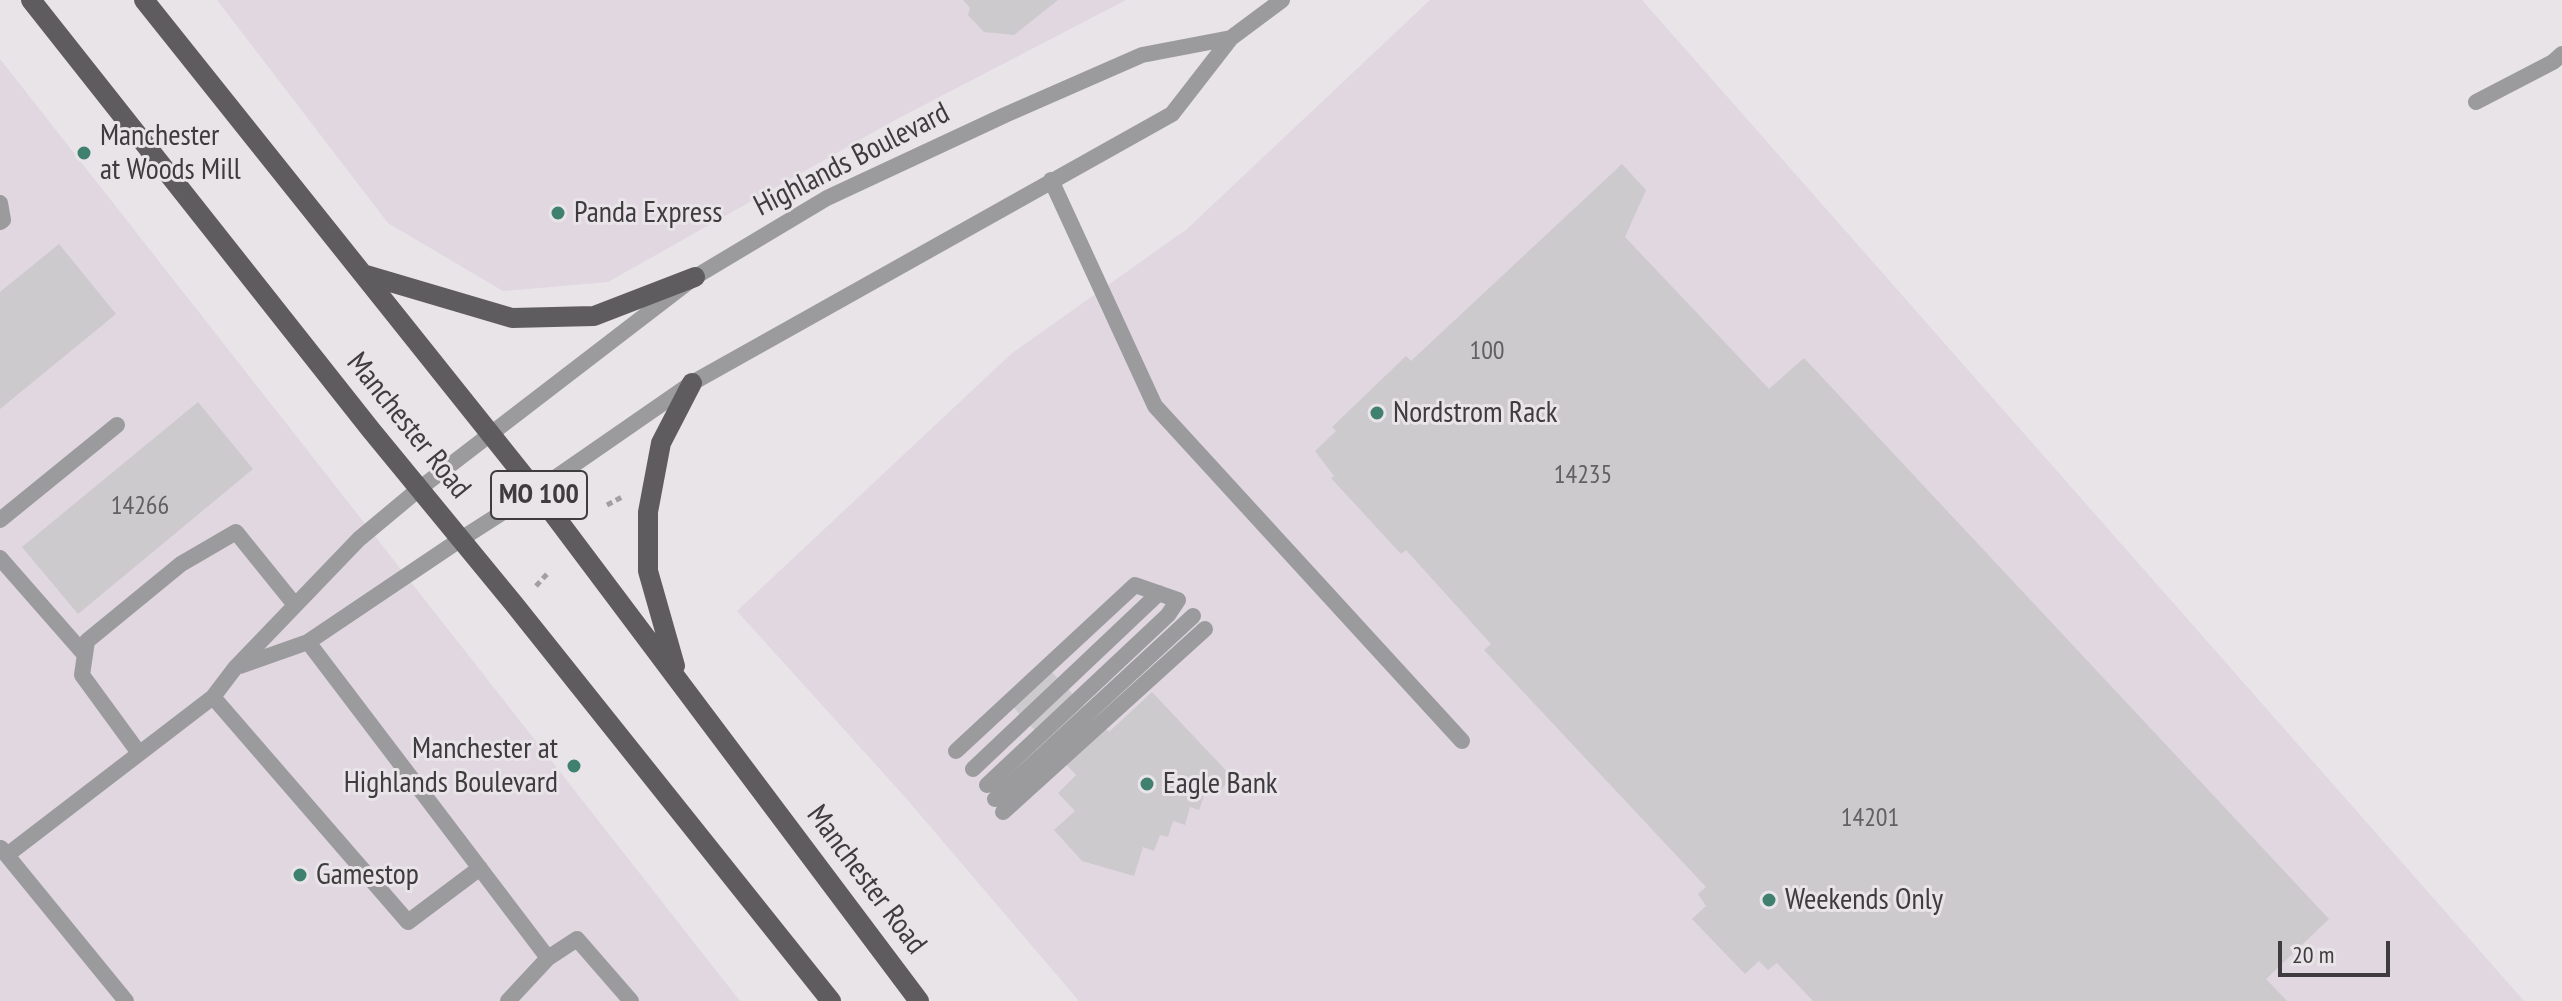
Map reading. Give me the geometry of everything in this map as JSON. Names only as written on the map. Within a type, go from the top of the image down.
[{"type":"main road","name":"Manchester Road","points":[[31,0],[831,1001]]},
{"type":"main road","name":"Manchester Road","points":[[144,0],[536,491],[919,1001]]},
{"type":"main road","points":[[363,274],[512,318],[594,316],[695,277]]},
{"type":"main road","points":[[678,678],[648,571],[648,512],[661,443],[692,383]]},
{"type":"street","name":"Highlands Boulevard","points":[[235,668],[308,642],[692,383],[1172,114],[1231,38],[1282,0]]},
{"type":"street","name":"Highlands Boulevard","points":[[3,850],[213,697],[235,668],[359,539],[419,489],[695,277],[827,198],[1005,115],[1142,55],[1231,38]]},
{"type":"street","points":[[2476,102],[2553,62],[2562,54]]},
{"type":"street","points":[[1051,180],[1155,406],[1462,741]]},
{"type":"street","points":[[0,203],[3,220],[0,222]]},
{"type":"street","points":[[0,520],[117,425]]},
{"type":"street","points":[[139,753],[82,675],[87,641],[181,564],[236,532],[295,605]]},
{"type":"street","points":[[0,558],[85,655]]},
{"type":"street","points":[[956,751],[1135,585],[1178,600],[1168,615],[995,799]]},
{"type":"street","points":[[973,769],[1159,593]]},
{"type":"street","points":[[995,799],[1193,616]]},
{"type":"street","points":[[995,799],[1205,629]]},
{"type":"street","points":[[308,642],[548,958]]},
{"type":"street","points":[[213,697],[408,922],[480,868]]},
{"type":"street","points":[[3,850],[126,1001]]},
{"type":"street","points":[[508,1001],[548,958],[577,939],[631,1001]]},
{"type":"path","points":[[536,586],[549,572]]},
{"type":"shaded area","points":[[217,0],[1126,0],[895,120],[608,282],[503,291],[388,223]]},
{"type":"shaded area","points":[[1430,0],[1642,0],[2524,1001],[1079,1001],[905,797],[737,611],[1011,354],[1187,229]]},
{"type":"shaded area","points":[[0,59],[740,1001],[0,1001]]},
{"type":"building","points":[[963,0],[1058,0],[1014,35],[984,32],[968,15],[970,8]]},
{"type":"building","points":[[1622,164],[1646,190],[1625,237],[1769,389],[1804,358],[2329,919],[2266,979],[2287,1001],[1813,1001],[1777,963],[1768,970],[1759,961],[1745,974],[1692,919],[1706,906],[1698,894],[1706,887],[1484,650],[1491,644],[1406,550],[1401,554],[1331,478],[1334,476],[1315,451],[1336,431],[1332,427],[1406,356],[1411,361]]},
{"type":"building","points":[[59,244],[116,314],[0,409],[0,292]]},
{"type":"building","points":[[198,402],[253,469],[78,614],[22,547]]},
{"type":"building","name":"Eagle Bank","points":[[1044,664],[1109,732],[1152,692],[1233,778],[1217,793],[1206,790],[1199,810],[1190,807],[1185,825],[1173,821],[1168,837],[1160,835],[1154,851],[1143,847],[1134,876],[1082,861],[1054,830],[1075,811],[1058,793],[1076,775],[1005,698]]},
{"type":"place","name":"Manchester at Woods Mill","points":[[84,153]]},
{"type":"place","name":"Panda Express","points":[[558,213]]},
{"type":"place","name":"Nordstrom Rack","points":[[1377,413]]},
{"type":"place","name":"Manchester at Highlands Boulevard","points":[[574,766]]},
{"type":"place","name":"Eagle Bank","points":[[1147,784]]},
{"type":"place","name":"Gamestop","points":[[300,875]]},
{"type":"place","name":"Weekends Only","points":[[1769,900]]}]
